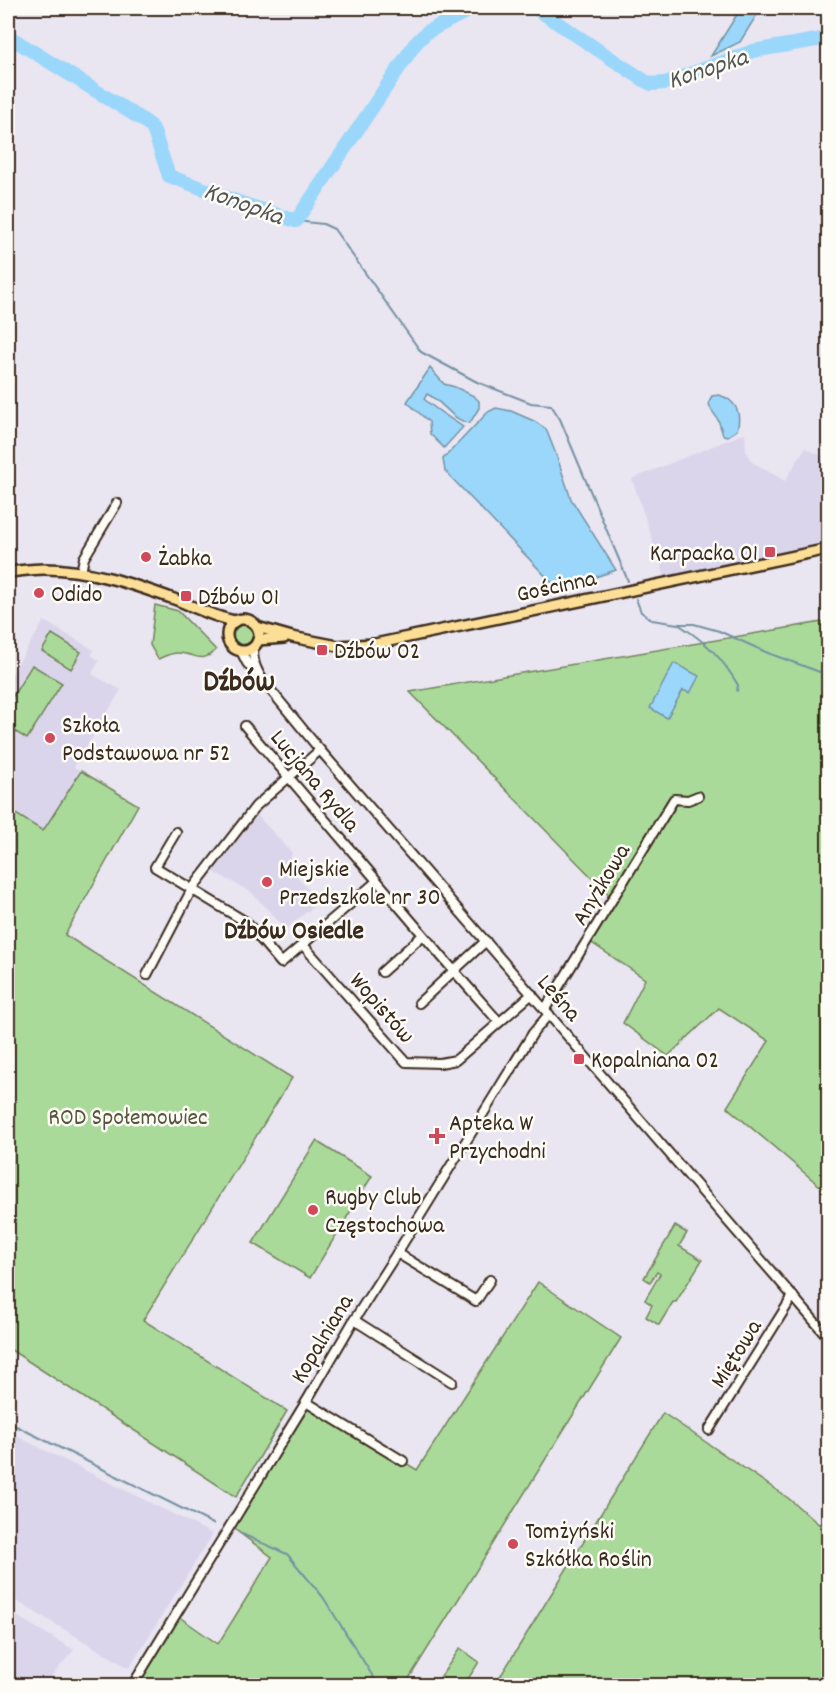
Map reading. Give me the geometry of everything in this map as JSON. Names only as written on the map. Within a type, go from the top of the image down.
[{"type":"main road","name":"Gościnna","points":[[257,627],[338,646],[375,644],[828,549]]},
{"type":"main road","points":[[8,572],[43,569],[81,572],[136,585],[206,613],[235,621]]},
{"type":"main road","points":[[206,613],[227,631]]},
{"type":"main road","points":[[247,620],[257,627],[259,633],[256,643],[250,649],[241,651],[233,648],[229,643],[227,631],[235,621],[247,620]]},
{"type":"main road","name":"Gościnna","points":[[256,643],[292,637]]},
{"type":"street","points":[[81,572],[84,558],[117,502]]},
{"type":"street","name":"Leśna","points":[[256,643],[253,658],[264,682]]},
{"type":"street","name":"Leśna","points":[[241,651],[247,663],[320,750],[828,1337]]},
{"type":"street","name":"Lucjana Rydla","points":[[245,726],[499,1022]]},
{"type":"street","points":[[147,975],[192,889],[256,806],[320,750]]},
{"type":"street","name":"Anyżkowa","points":[[547,1012],[674,799],[688,800],[698,796]]},
{"type":"street","points":[[176,832],[155,867],[246,922],[280,963],[377,881]]},
{"type":"street","points":[[382,972],[423,935]]},
{"type":"street","points":[[419,1003],[486,942]]},
{"type":"street","name":"Wopistów","points":[[303,945],[406,1062],[440,1063],[456,1060],[532,994]]},
{"type":"street","name":"Kopalniana","points":[[132,1686],[354,1320],[547,1012]]},
{"type":"street","points":[[397,1253],[476,1301],[490,1280]]},
{"type":"street","name":"Miętowa","points":[[710,1430],[793,1296]]},
{"type":"street","points":[[354,1320],[452,1382]]},
{"type":"street","points":[[306,1402],[403,1461]]},
{"type":"shaded area","points":[[745,433],[746,451],[752,462],[785,481],[805,448],[828,459],[828,549],[667,583],[632,479]]},
{"type":"shaded area","name":"Szkoła Podstawowa nr 52","points":[[44,621],[94,650],[91,655],[99,661],[92,674],[121,690],[74,767],[81,771],[43,831],[8,809],[8,680]]},
{"type":"shaded area","name":"Miejskie Przedszkole nr 30","points":[[256,814],[292,853],[288,866],[319,902],[286,929],[251,892],[212,871]]},
{"type":"shaded area","points":[[8,1432],[213,1534],[129,1668],[8,1596]]},
{"type":"shaded area","points":[[8,1611],[74,1650],[44,1685],[8,1685]]},
{"type":"green space","points":[[155,605],[178,611],[216,650],[202,658],[178,653],[158,659],[150,645]]},
{"type":"green space","points":[[828,621],[828,1193],[727,1107],[769,1041],[719,1008],[668,1056],[623,1023],[645,979],[589,941],[615,901],[410,692]]},
{"type":"green space","points":[[243,624],[251,627],[254,635],[251,643],[243,646],[235,643],[232,635],[235,627]]},
{"type":"green space","points":[[52,634],[81,652],[71,669],[42,651]]},
{"type":"green space","points":[[32,665],[62,683],[27,739],[8,727],[8,704]]},
{"type":"green space","name":"ROD Społemowiec","points":[[81,771],[138,805],[65,935],[292,1078],[143,1320],[287,1411],[236,1497],[8,1348],[8,809],[43,831]]},
{"type":"green space","name":"Rugby Club Częstochowa","points":[[316,1141],[372,1176],[310,1278],[253,1243]]},
{"type":"green space","points":[[675,1226],[687,1233],[679,1246],[702,1260],[659,1325],[646,1317],[652,1305],[645,1300],[660,1274],[657,1272],[650,1282],[644,1278]]},
{"type":"green space","points":[[538,1282],[621,1338],[405,1685],[132,1686],[175,1614],[218,1644],[272,1557],[229,1525],[306,1402],[417,1470]]},
{"type":"green space","points":[[663,1413],[788,1498],[828,1532],[828,1685],[495,1685]]},
{"type":"green space","points":[[460,1648],[479,1662],[464,1685],[435,1685]]},
{"type":"water","points":[[741,8],[761,8],[740,42],[711,56]]},
{"type":"water","points":[[430,368],[444,384],[474,396],[479,401],[479,408],[470,423],[458,419],[427,394],[424,399],[463,427],[444,448],[430,434],[429,422],[407,402]]},
{"type":"water","points":[[719,395],[730,400],[738,413],[737,430],[728,436],[723,435],[718,420],[710,408],[709,403],[712,396]]},
{"type":"water","points":[[496,408],[511,411],[546,429],[571,499],[616,570],[569,586],[555,586],[445,471],[443,459],[488,412]]},
{"type":"water","points":[[674,663],[699,676],[690,693],[683,690],[667,718],[650,708]]},
{"type":"waterway","name":"Konopka","points":[[8,36],[146,122],[153,129],[169,176],[296,221],[415,44],[427,32],[473,8]]},
{"type":"waterway","name":"Konopka","points":[[535,8],[651,84],[665,83],[753,51],[828,38]]},
{"type":"waterway","points":[[296,221],[323,224],[334,229],[421,352],[477,382],[531,403],[551,405],[560,419],[628,581]]},
{"type":"waterway","points":[[636,599],[641,612],[652,620],[694,624],[719,631],[768,653],[828,675]]},
{"type":"waterway","points":[[678,624],[697,637],[719,658],[738,685],[737,691]]},
{"type":"waterway","points":[[8,1422],[213,1524]]},
{"type":"waterway","points":[[242,1534],[287,1554],[323,1597],[379,1686]]},
{"type":"place","name":"Karpacka 01","points":[[770,552]]},
{"type":"place","name":"Żabka","points":[[146,557]]},
{"type":"place","name":"Odido","points":[[39,593]]},
{"type":"place","name":"Dźbów 01","points":[[186,596]]},
{"type":"place","name":"Dźbów 02","points":[[322,650]]},
{"type":"place","name":"Szkoła Podstawowa nr 52","points":[[50,738]]},
{"type":"place","name":"Miejskie Przedszkole nr 30","points":[[267,882]]},
{"type":"place","name":"Kopalniana 02","points":[[579,1059]]},
{"type":"place","name":"Apteka W Przychodni","points":[[437,1136]]},
{"type":"place","name":"Rugby Club Częstochowa","points":[[313,1210]]},
{"type":"place","name":"Tomżyński Szkółka Roślin","points":[[513,1544]]},
{"type":"district","name":"Dźbów","points":[[239,680]]},
{"type":"district","name":"Dźbów Osiedle","points":[[294,929]]}]
